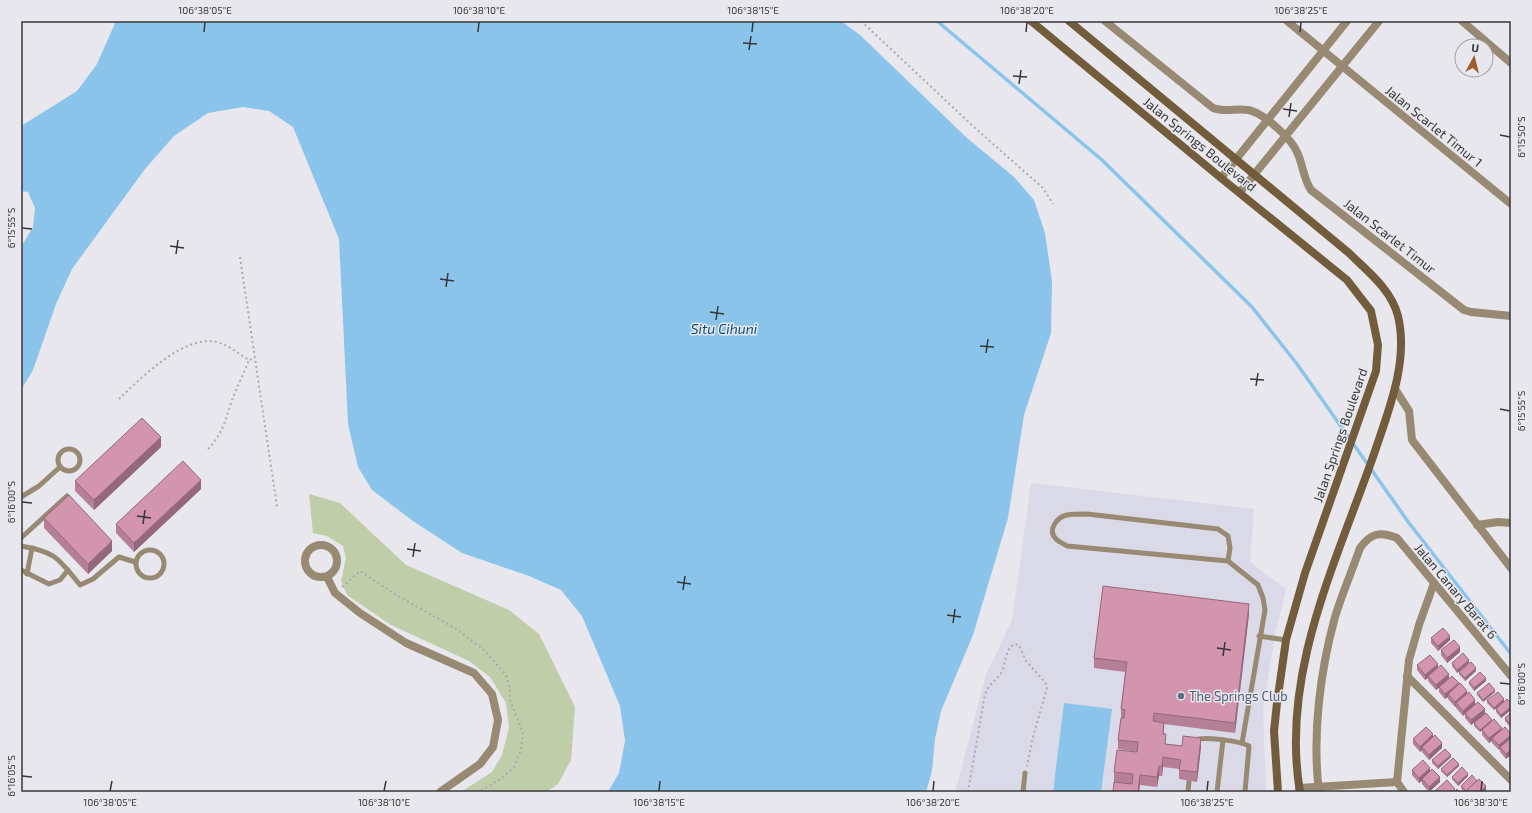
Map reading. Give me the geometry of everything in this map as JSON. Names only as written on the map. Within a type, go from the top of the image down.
[{"type":"main road","name":"Jalan Springs Boulevard","points":[[1031,21],[1347,280],[1371,311],[1378,345],[1376,371],[1305,573],[1286,640],[1274,731],[1278,792]]},
{"type":"main road","name":"Jalan Springs Boulevard","points":[[1069,21],[1237,158],[1254,174],[1349,253],[1383,286],[1393,303],[1399,324],[1400,338],[1399,366],[1395,389],[1359,496],[1317,609],[1304,662],[1296,729],[1300,790]]},
{"type":"street","name":"Jalan Scarlet Timur","points":[[1105,21],[1213,108],[1221,111],[1240,109],[1252,111],[1267,120],[1286,136],[1297,151],[1307,184],[1311,190],[1464,310],[1511,316]]},
{"type":"street","name":"Jalan Scarlet Timur 1","points":[[1288,21],[1511,204]]},
{"type":"street","points":[[1221,178],[1347,21]]},
{"type":"street","points":[[1240,192],[1379,21]]},
{"type":"street","points":[[1462,21],[1511,63]]},
{"type":"street","points":[[1395,389],[1409,411],[1412,440],[1511,568]]},
{"type":"street","points":[[1477,526],[1498,522],[1511,523]]},
{"type":"street","name":"Jalan Canary Barat 6","points":[[1319,790],[1317,729],[1325,658],[1335,616],[1360,548],[1367,539],[1375,535],[1385,534],[1396,538],[1511,676]]},
{"type":"street","points":[[320,544],[329,546],[336,553],[338,562],[335,571],[327,576],[318,577],[309,573],[304,565],[305,555],[311,548],[320,544]]},
{"type":"street","points":[[327,576],[335,593],[360,613],[406,643],[474,673],[492,694],[498,720],[494,747],[480,764],[440,792]]},
{"type":"street","points":[[1404,792],[1397,782],[1407,676],[1419,625],[1434,583]]},
{"type":"street","points":[[1407,676],[1511,780]]},
{"type":"street","points":[[1300,790],[1319,790],[1397,782]]},
{"type":"lane","points":[[67,448],[75,450],[80,456],[80,463],[75,470],[67,471],[60,467],[57,460],[58,456],[60,452],[67,448]]},
{"type":"lane","points":[[21,497],[39,486],[60,467]]},
{"type":"lane","points":[[21,538],[67,496]]},
{"type":"lane","points":[[1228,561],[1230,548],[1228,536],[1218,529],[1087,514],[1066,515],[1058,519],[1054,525],[1053,533],[1056,539],[1067,546],[1228,561],[1258,585],[1265,610],[1259,636],[1242,743]]},
{"type":"lane","points":[[21,546],[44,550],[59,559],[80,585],[93,579],[119,557],[135,562]]},
{"type":"lane","points":[[27,574],[32,548]]},
{"type":"lane","points":[[148,549],[158,551],[164,560],[163,570],[156,577],[146,578],[138,572],[135,562],[139,553],[148,549]]},
{"type":"lane","points":[[21,570],[49,584],[60,580],[68,570]]},
{"type":"lane","points":[[1259,636],[1286,640]]},
{"type":"lane","points":[[1192,746],[1196,739],[1199,738],[1247,744],[1250,748],[1245,792]]},
{"type":"lane","points":[[1217,792],[1223,740]]},
{"type":"lane","points":[[1023,792],[1025,774]]},
{"type":"lane","points":[[1188,792],[1189,781]]},
{"type":"path","points":[[861,21],[975,128],[1043,188],[1053,204]]},
{"type":"path","points":[[240,257],[277,507]]},
{"type":"path","points":[[118,399],[143,376],[189,345],[208,341],[220,343],[249,360]]},
{"type":"path","points":[[208,450],[216,441],[226,423],[232,400],[249,360],[255,358]]},
{"type":"path","points":[[968,792],[984,694],[988,685],[1002,671],[1010,647],[1014,644],[1019,645],[1026,661],[1045,682],[1047,688],[1032,737],[1025,774]]},
{"type":"shaded area","points":[[1031,483],[1254,509],[1250,562],[1286,589],[1275,636],[1263,709],[1266,792],[955,792],[986,675],[1012,620]]},
{"type":"green space","points":[[309,494],[340,503],[406,565],[509,610],[539,634],[575,707],[571,760],[558,784],[546,792],[461,792],[492,772],[502,755],[509,727],[506,703],[490,677],[469,661],[391,625],[347,595],[341,581],[346,558],[343,546],[327,536],[313,533]]},
{"type":"water","name":"Situ Cihuni","points":[[116,21],[841,21],[860,35],[967,138],[1014,177],[1034,200],[1045,233],[1052,281],[1051,333],[1024,415],[1008,518],[973,635],[941,711],[935,739],[932,771],[926,792],[608,792],[619,773],[625,741],[620,706],[582,616],[561,590],[529,576],[462,553],[413,521],[372,490],[358,467],[348,424],[339,239],[293,127],[269,111],[243,107],[208,113],[174,136],[145,169],[72,269],[56,304],[33,370],[21,390],[21,247],[33,227],[35,208],[28,192],[21,191],[21,126],[77,91],[97,64]]},
{"type":"water","points":[[1064,703],[1112,709],[1101,792],[1053,792]]},
{"type":"building","points":[[142,418],[161,437],[94,500],[75,481]]},
{"type":"building","points":[[183,461],[201,480],[134,543],[116,524]]},
{"type":"building","points":[[69,495],[112,541],[88,564],[44,518]]},
{"type":"building","name":"The Springs Club","points":[[1103,586],[1249,604],[1235,723],[1154,713],[1153,721],[1164,723],[1163,734],[1166,734],[1165,744],[1182,746],[1183,736],[1201,738],[1197,772],[1179,770],[1181,760],[1163,757],[1162,766],[1159,766],[1157,777],[1140,775],[1138,792],[1113,792],[1114,782],[1132,784],[1133,774],[1114,772],[1117,750],[1137,752],[1138,742],[1118,740],[1121,718],[1124,718],[1125,710],[1121,709],[1127,662],[1094,658]]},
{"type":"building","points":[[1443,628],[1450,636],[1438,646],[1431,638]]},
{"type":"building","points":[[1454,640],[1460,647],[1447,658],[1441,650]]},
{"type":"building","points":[[1463,653],[1469,660],[1457,670],[1452,663]]},
{"type":"building","points":[[1430,655],[1438,664],[1425,675],[1417,665]]},
{"type":"building","points":[[1471,662],[1476,668],[1465,678],[1459,672]]},
{"type":"building","points":[[1441,665],[1449,674],[1436,685],[1428,676]]},
{"type":"building","points":[[1480,672],[1486,678],[1474,688],[1469,682]]},
{"type":"building","points":[[1452,676],[1459,683],[1445,694],[1439,687]]},
{"type":"building","points":[[1460,683],[1467,691],[1455,702],[1448,694]]},
{"type":"building","points":[[1489,683],[1495,690],[1483,700],[1477,693]]},
{"type":"building","points":[[1469,692],[1475,700],[1463,711],[1456,703]]},
{"type":"building","points":[[1498,692],[1504,699],[1494,708],[1487,700]]},
{"type":"building","points":[[1507,699],[1511,703],[1511,707],[1501,715],[1496,709]]},
{"type":"building","points":[[1478,702],[1485,709],[1471,720],[1465,713]]},
{"type":"building","points":[[1486,713],[1492,720],[1480,730],[1474,723]]},
{"type":"building","points":[[1511,713],[1511,725],[1505,718]]},
{"type":"building","points":[[1494,719],[1502,728],[1489,738],[1482,730]]},
{"type":"building","points":[[1426,727],[1433,734],[1420,747],[1413,739]]},
{"type":"building","points":[[1505,727],[1511,735],[1499,745],[1492,738]]},
{"type":"building","points":[[1435,735],[1442,743],[1429,755],[1422,747]]},
{"type":"building","points":[[1511,738],[1511,750],[1506,754],[1500,747]]},
{"type":"building","points":[[1445,749],[1451,755],[1438,766],[1432,760]]},
{"type":"building","points":[[1453,758],[1459,764],[1447,775],[1441,769]]},
{"type":"building","points":[[1423,760],[1430,768],[1419,778],[1412,770]]},
{"type":"building","points":[[1462,767],[1468,774],[1458,783],[1452,777]]},
{"type":"building","points":[[1432,769],[1440,777],[1429,787],[1422,779]]},
{"type":"building","points":[[1472,775],[1477,781],[1466,791],[1461,786]]},
{"type":"building","points":[[1479,779],[1486,786],[1480,792],[1469,792],[1467,790]]},
{"type":"building","points":[[1447,780],[1455,789],[1451,792],[1435,791]]},
{"type":"waterway","points":[[937,21],[1102,160],[1252,307],[1297,364],[1409,523],[1511,654]]},
{"type":"place","name":"The Springs Club","points":[[1181,696]]}]
